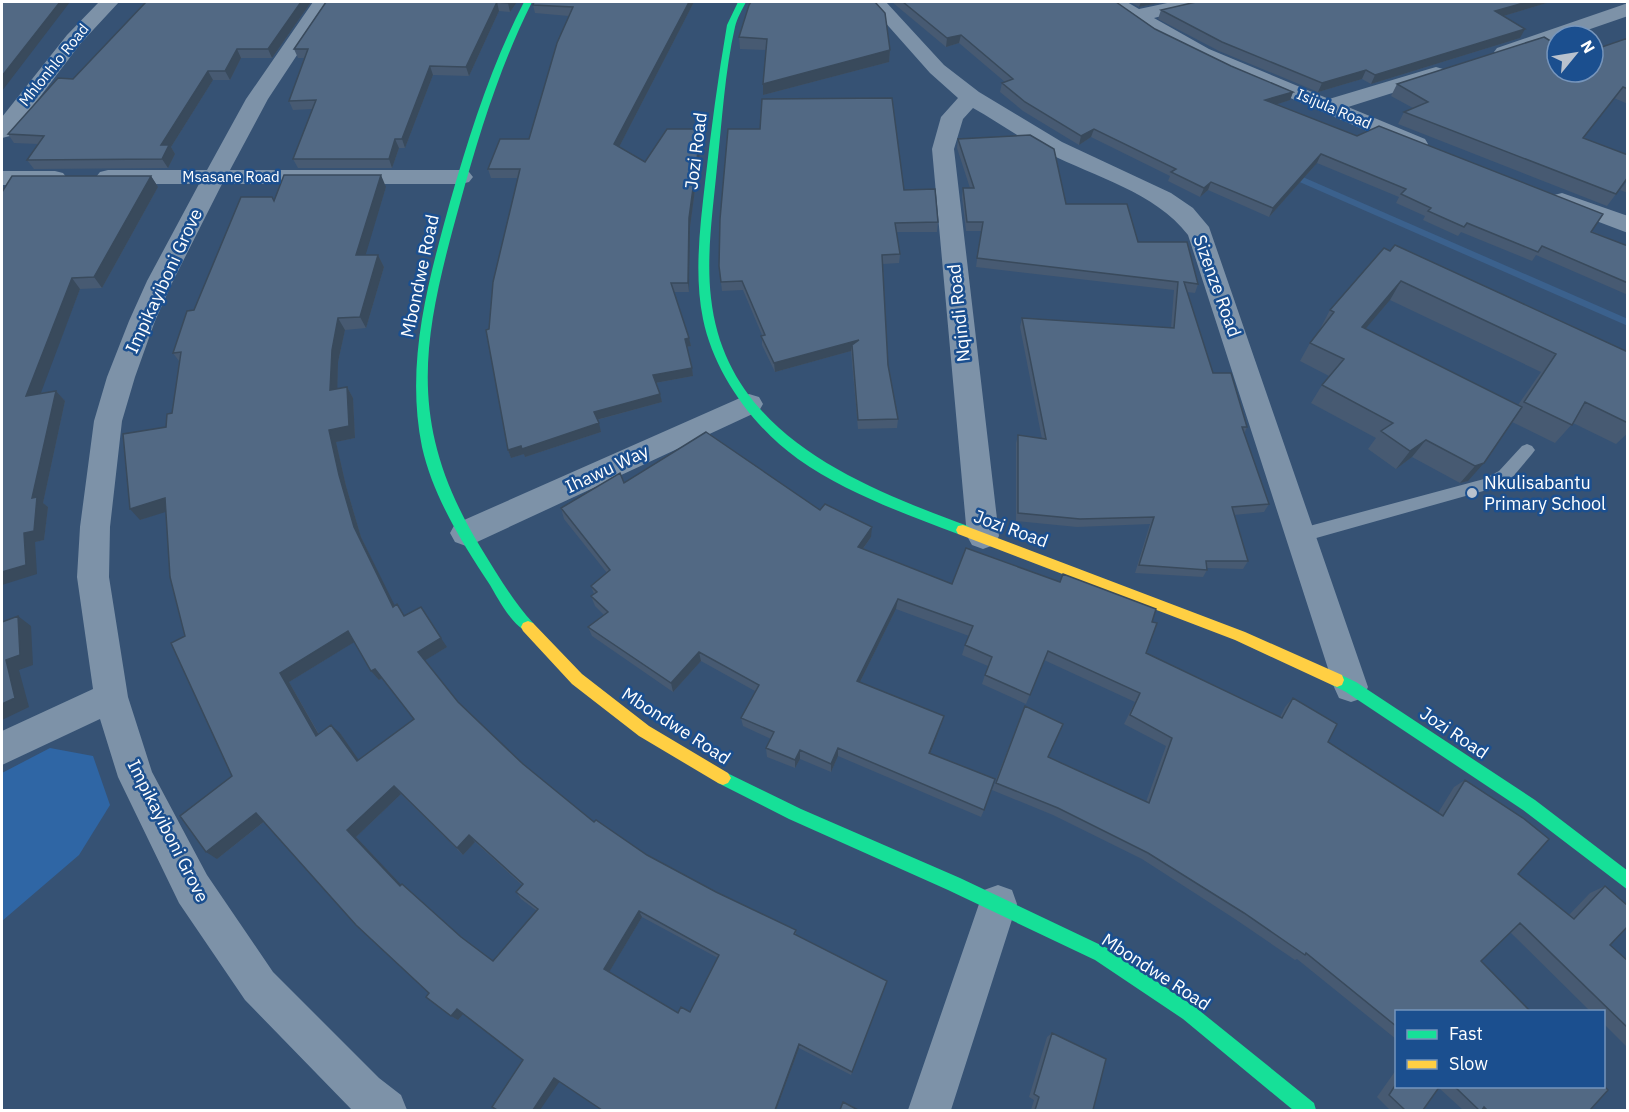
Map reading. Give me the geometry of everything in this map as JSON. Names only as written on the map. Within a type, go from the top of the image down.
[{"type":"street","name":"Mhlonhlo Road","points":[[2,131],[74,39],[109,2]]},
{"type":"street","name":"Impikayiboni Grove","points":[[322,2],[257,99],[213,177],[142,321],[121,376],[108,421],[95,527],[93,577],[111,697],[136,777],[193,889],[259,986],[364,1093],[386,1110]]},
{"type":"street","name":"Mbondwe Road","points":[[528,2],[485,97],[461,177],[425,322],[421,397],[426,434],[438,476],[487,573],[521,621],[560,664],[629,721],[696,764],[777,806],[998,904],[1109,958],[1184,1009],[1307,1110]]},
{"type":"street","name":"Jozi Road","points":[[742,2],[731,25],[724,69],[705,227],[705,298],[717,346],[727,369],[749,404],[778,435],[802,455],[838,478],[871,495],[928,519],[983,536],[1240,636],[1351,687],[1529,805],[1628,882]]},
{"type":"street","name":"Sizenze Road","points":[[876,2],[937,69],[971,98],[1054,147],[1163,198],[1184,213],[1200,233],[1351,687]]},
{"type":"street","name":"Isijula Road","points":[[1115,2],[1202,53],[1438,152]]},
{"type":"street","points":[[1136,16],[1194,2]]},
{"type":"street","points":[[1582,2],[1622,16]]},
{"type":"street","points":[[1480,59],[1622,16]]},
{"type":"street","points":[[1328,106],[1458,66]]},
{"type":"street","name":"Nqindi Road","points":[[971,98],[952,117],[943,149],[983,536]]},
{"type":"street","name":"Msasane Road","points":[[2,178],[461,177]]},
{"type":"street","points":[[1538,191],[1628,225]]},
{"type":"street","name":"Ihawu Way","points":[[466,533],[749,404]]},
{"type":"street","points":[[2,748],[111,697]]},
{"type":"street","points":[[929,1110],[998,904]]},
{"type":"lane","points":[[1302,535],[1488,484],[1505,476],[1527,450]]},
{"type":"shaded area","points":[[50,748],[93,756],[110,805],[79,855],[2,921],[2,773]]},
{"type":"building","points":[[2,2],[60,2],[2,76]]},
{"type":"building","points":[[146,2],[301,2],[268,49],[237,49],[225,71],[208,71],[161,145],[169,145],[162,159],[27,160],[44,136],[8,134],[58,78],[73,79]]},
{"type":"building","points":[[326,2],[497,2],[466,67],[430,66],[402,139],[395,139],[389,159],[293,159],[316,100],[289,101],[308,49],[294,49]]},
{"type":"building","points":[[534,2],[689,2],[614,144],[645,162],[667,129],[701,129],[689,218],[688,283],[671,283],[689,338],[685,339],[692,368],[653,375],[660,394],[594,412],[599,423],[522,449],[521,446],[508,450],[486,330],[489,329],[493,282],[520,169],[488,169],[500,139],[529,139],[557,43],[573,7],[533,5]]},
{"type":"building","points":[[751,2],[875,2],[885,13],[890,50],[763,84],[767,39],[739,37]]},
{"type":"building","points":[[903,2],[1116,2],[1155,29],[1231,66],[1293,92],[1265,100],[1357,136],[1379,126],[1603,214],[1591,232],[1628,246],[1628,283],[1542,246],[1538,252],[1467,223],[1464,227],[1428,211],[1431,208],[1401,194],[1406,189],[1321,154],[1273,208],[1211,182],[1204,188],[1171,172],[1176,169],[1094,129],[1081,136],[1025,102],[1002,83],[1013,79],[961,35],[947,38]]},
{"type":"building","points":[[1196,2],[1527,2],[1495,11],[1525,29],[1375,75],[1366,70],[1322,83],[1222,42],[1161,10]]},
{"type":"building","points":[[1544,37],[1545,84],[1605,84],[1605,46],[1628,38],[1628,89],[1623,87],[1583,138],[1628,155],[1628,177],[1616,194],[1404,112],[1428,102],[1397,84]]},
{"type":"building","points":[[892,98],[904,190],[935,189],[938,222],[895,223],[900,254],[882,255],[888,365],[898,419],[858,420],[852,345],[859,340],[774,363],[761,336],[765,335],[742,281],[721,282],[720,219],[728,129],[760,129],[762,99]]},
{"type":"building","points":[[1030,135],[1054,149],[1066,204],[1127,204],[1138,242],[1187,242],[1198,284],[1184,282],[1213,373],[1231,373],[1247,427],[1242,427],[1269,504],[1232,507],[1248,561],[1206,561],[1207,570],[1139,565],[1154,517],[1080,519],[1018,513],[1018,435],[1046,439],[1022,318],[1174,328],[1178,282],[977,258],[983,222],[967,222],[963,188],[974,188],[958,139]]},
{"type":"building","points":[[284,175],[381,175],[356,255],[378,255],[360,317],[338,318],[332,350],[330,390],[347,387],[349,426],[329,430],[354,527],[393,607],[397,604],[404,616],[421,607],[441,638],[418,652],[458,702],[523,764],[594,822],[596,820],[647,855],[716,892],[796,930],[794,934],[887,981],[852,1072],[799,1044],[775,1110],[602,1110],[554,1078],[533,1110],[497,1110],[492,1107],[523,1060],[457,1009],[451,1016],[426,997],[429,993],[356,925],[256,813],[206,852],[180,816],[232,776],[171,643],[185,636],[170,577],[165,498],[130,509],[123,434],[166,427],[167,414],[172,413],[181,352],[173,353],[187,311],[194,310],[241,197],[272,197],[274,201]],"holes":[[[348,631],[371,671],[375,669],[414,719],[357,761],[331,725],[316,736],[280,673]],[[394,786],[457,848],[469,835],[523,884],[516,892],[538,909],[493,961],[461,937],[402,884],[400,886],[347,830]],[[639,911],[719,955],[690,1012],[681,1007],[678,1013],[604,969]]]},
{"type":"building","points":[[12,176],[151,176],[94,277],[72,278],[26,396],[56,391],[32,498],[37,497],[34,531],[24,533],[26,565],[2,572],[2,192]]},
{"type":"building","points":[[1395,245],[1628,352],[1628,423],[1585,402],[1572,425],[1524,402],[1556,354],[1401,281],[1362,327],[1522,407],[1484,463],[1475,466],[1426,440],[1410,451],[1381,431],[1393,423],[1322,385],[1344,359],[1310,343],[1334,312],[1330,310],[1384,248],[1390,251]]},
{"type":"building","points":[[706,432],[820,510],[825,504],[872,527],[858,547],[952,584],[966,548],[1060,582],[1063,574],[1156,609],[1152,622],[1157,623],[1146,653],[1282,718],[1293,698],[1337,724],[1328,742],[1443,816],[1465,780],[1523,818],[1549,839],[1518,874],[1574,919],[1605,886],[1628,906],[1628,926],[1610,945],[1628,961],[1628,1028],[1520,923],[1481,961],[1529,1010],[1395,1010],[1395,1025],[1306,953],[1305,955],[1244,913],[1148,853],[1058,808],[996,783],[1025,706],[1063,724],[1048,757],[1149,803],[1172,738],[1130,715],[1140,693],[1048,651],[1030,695],[985,675],[992,657],[965,645],[973,626],[898,599],[857,681],[944,716],[929,753],[995,779],[984,810],[838,748],[831,764],[800,750],[795,760],[766,748],[774,732],[741,718],[759,685],[699,652],[671,683],[588,627],[608,612],[591,596],[597,592],[591,586],[610,570],[561,508],[620,473],[624,483]]},
{"type":"building","points":[[18,616],[20,655],[6,660],[15,698],[2,704],[2,622]]},
{"type":"building","points":[[1052,1033],[1106,1059],[1093,1110],[1035,1110],[1039,1097],[1034,1094]]},
{"type":"building","points":[[1395,1086],[1395,1088],[1439,1088],[1423,1110],[1405,1110],[1389,1095]]},
{"type":"building","points":[[1605,1087],[1608,1090],[1590,1110],[1487,1110],[1484,1107],[1479,1110],[1456,1088]]},
{"type":"building","points":[[843,1102],[858,1110],[840,1110]]},
{"type":"waterway","points":[[1289,174],[1628,323]]},
{"type":"traffic: fast","points":[[528,2],[505,51],[486,100],[447,233],[426,324],[421,387],[423,418],[429,449],[445,494],[479,557],[528,627]]},
{"type":"traffic: fast","points":[[742,2],[731,25],[706,228],[705,297],[708,320],[715,342],[737,386],[751,406],[784,441],[802,455],[860,488],[963,530]]},
{"type":"traffic: fast","points":[[1337,680],[1529,805],[1628,882]]},
{"type":"traffic: fast","points":[[723,778],[795,814],[954,884],[1101,954],[1189,1013],[1307,1110]]},
{"type":"traffic: slow","points":[[963,530],[1240,636],[1337,680]]},
{"type":"traffic: slow","points":[[528,627],[577,679],[644,731],[723,778]]},
{"type":"place","name":"Nkulisabantu Primary School","points":[[1472,493]]}]
